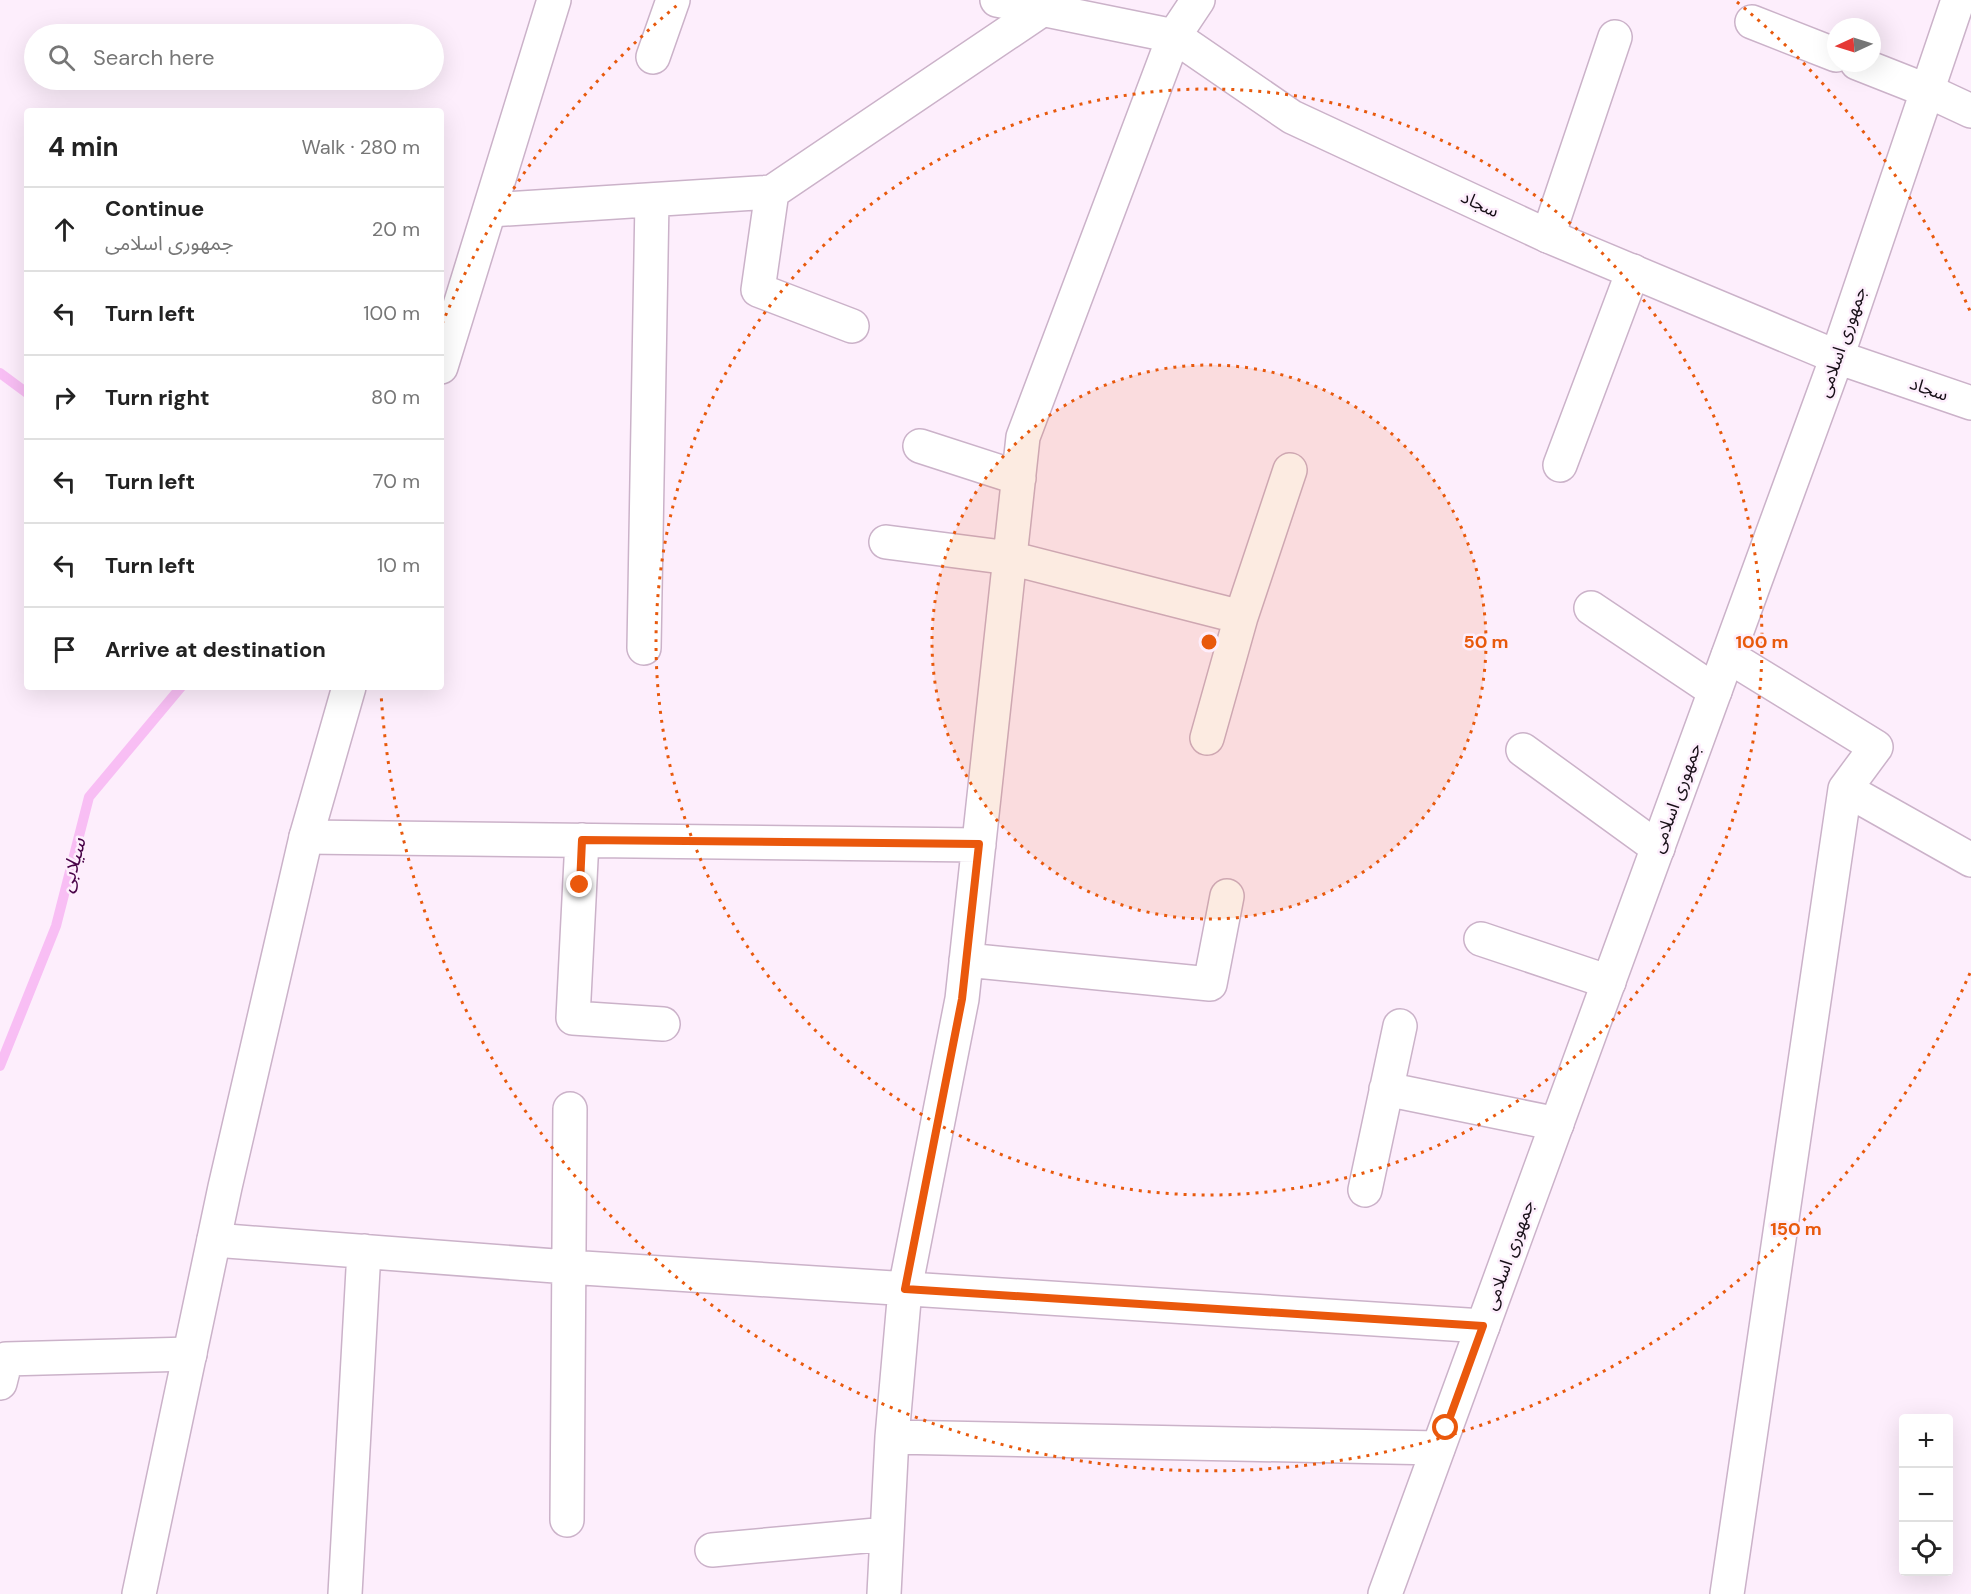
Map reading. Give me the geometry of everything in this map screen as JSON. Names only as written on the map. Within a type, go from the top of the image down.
[{"type":"street","points":[[444,357],[554,0]]},
{"type":"street","points":[[653,57],[673,0]]},
{"type":"street","name":"سجاد","points":[[997,0],[1174,36],[1292,117],[1548,236],[1837,357],[1971,403]]},
{"type":"street","points":[[884,1594],[891,1437],[905,1289],[962,999],[1023,437],[1174,36],[1198,0]]},
{"type":"street","name":"جمهوری اسلامی","points":[[1385,1594],[1837,357],[1958,0]]},
{"type":"street","points":[[490,210],[772,192],[1042,9]]},
{"type":"street","points":[[1752,22],[1827,51]]},
{"type":"street","points":[[1548,236],[1614,37]]},
{"type":"street","points":[[1880,72],[1971,111]]},
{"type":"street","points":[[772,192],[758,290],[852,326]]},
{"type":"street","points":[[645,648],[652,200]]},
{"type":"street","points":[[1560,465],[1633,271]]},
{"type":"street","points":[[920,446],[1019,478]]},
{"type":"street","points":[[1207,738],[1241,617],[1290,470]]},
{"type":"street","points":[[886,542],[1010,558],[1241,617]]},
{"type":"street","points":[[1590,608],[1715,691]]},
{"type":"street","points":[[1727,1594],[1845,789],[1876,747],[1728,656]]},
{"type":"street","points":[[139,1594],[214,1240],[306,837],[347,690]]},
{"type":"street","points":[[1523,750],[1658,848]]},
{"type":"street","points":[[1845,789],[1971,860]]},
{"type":"street","points":[[306,837],[979,844]]},
{"type":"street","points":[[582,840],[573,1018],[663,1024]]},
{"type":"street","points":[[966,960],[1210,984],[1227,896]]},
{"type":"street","points":[[1481,939],[1609,982]]},
{"type":"street","points":[[1365,1190],[1400,1026]]},
{"type":"street","points":[[1386,1089],[1557,1124]]},
{"type":"street","points":[[567,1520],[570,1109]]},
{"type":"street","points":[[214,1240],[568,1267],[1483,1326]]},
{"type":"street","points":[[345,1594],[364,1251]]},
{"type":"street","points":[[0,1383],[6,1359],[190,1353]]},
{"type":"street","points":[[891,1437],[1438,1449]]},
{"type":"street","points":[[712,1550],[887,1534]]},
{"type":"waterway","name":"سیلابی","points":[[0,373],[24,391]]},
{"type":"waterway","name":"سیلابی","points":[[0,1066],[56,926],[89,797],[178,690]]},
{"type":"route","points":[[580,885],[582,840],[979,844],[962,999],[905,1289],[1483,1326],[1446,1428]]}]
